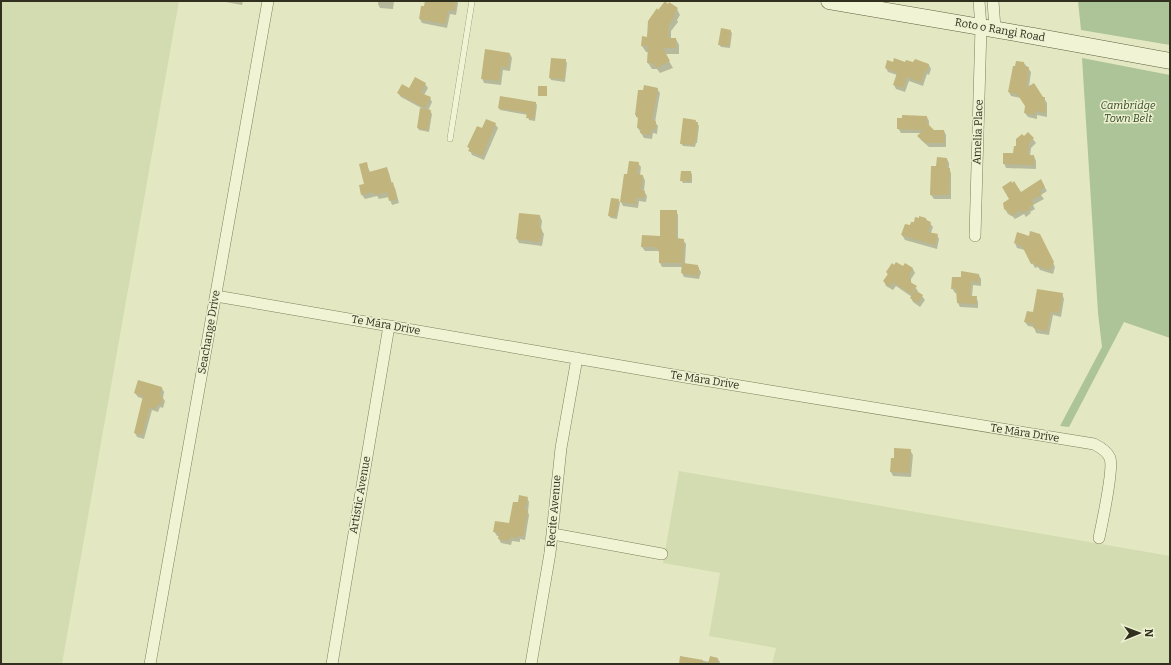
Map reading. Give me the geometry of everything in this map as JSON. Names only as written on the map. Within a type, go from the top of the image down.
[{"type":"street","name":"Seachange Drive","points":[[150,664],[268,1]]},
{"type":"street","name":"Roto o Rangi Road","points":[[829,1],[1170,61]]},
{"type":"street","points":[[979,1],[988,28]]},
{"type":"street","name":"Roto o Rangi Road","points":[[988,28],[993,1]]},
{"type":"street","name":"Amelia Place","points":[[975,236],[988,28]]},
{"type":"street","name":"Te Māra Drive","points":[[216,296],[1094,444],[1103,449],[1110,458],[1111,470],[1099,538]]},
{"type":"street","name":"Artistic Avenue","points":[[332,664],[389,326]]},
{"type":"street","name":"Recite Avenue","points":[[531,664],[553,534],[561,448],[577,358]]},
{"type":"street","points":[[553,534],[662,554]]},
{"type":"lane","points":[[450,139],[472,1]]},
{"type":"green space","points":[[1,1],[179,1],[62,664],[1,664]]},
{"type":"green space","points":[[1078,1],[1170,1],[1170,45],[1081,30]]},
{"type":"green space","name":"Cambridge Town Belt","points":[[1082,58],[1170,75],[1170,338],[1124,322],[1069,427],[1060,426],[1102,347],[1098,313]]},
{"type":"green space","points":[[679,471],[1170,556],[1170,664],[772,664],[776,648],[709,636],[720,573],[663,563]]},
{"type":"building","points":[[425,1],[456,1],[454,11],[448,10],[445,24],[419,19],[421,6],[424,6]]},
{"type":"building","points":[[665,1],[668,4],[669,2],[678,8],[669,25],[668,38],[676,38],[676,48],[663,48],[670,61],[656,68],[653,63],[647,63],[648,46],[641,46],[642,36],[647,37],[648,21],[657,8],[658,10]]},
{"type":"building","points":[[721,28],[731,30],[729,46],[718,45]]},
{"type":"building","points":[[485,49],[510,53],[508,68],[501,66],[499,81],[481,79]]},
{"type":"building","points":[[551,58],[566,59],[564,79],[549,78]]},
{"type":"building","points":[[894,58],[905,62],[906,60],[913,62],[915,59],[929,64],[921,82],[907,77],[903,88],[893,85],[897,73],[885,68],[887,60],[893,62]]},
{"type":"building","points":[[1016,61],[1024,62],[1024,66],[1029,67],[1026,88],[1034,83],[1043,97],[1045,97],[1045,113],[1035,111],[1035,115],[1024,113],[1025,106],[1017,94],[1008,92],[1013,66],[1015,66]]},
{"type":"building","points":[[415,77],[426,83],[421,93],[431,97],[425,108],[397,93],[402,84],[409,88]]},
{"type":"building","points":[[644,85],[658,88],[652,120],[656,121],[655,130],[651,129],[650,135],[640,133],[641,129],[637,128],[638,117],[635,115],[638,90],[643,90]]},
{"type":"building","points":[[538,86],[547,86],[547,96],[538,96]]},
{"type":"building","points":[[500,96],[536,102],[534,119],[526,118],[527,113],[498,108]]},
{"type":"building","points":[[420,108],[431,110],[428,130],[417,128]]},
{"type":"building","points":[[902,115],[927,116],[927,123],[934,130],[944,130],[945,143],[926,143],[917,136],[923,130],[897,129],[897,118],[902,118]]},
{"type":"building","points":[[683,118],[696,120],[695,122],[698,122],[694,145],[680,144]]},
{"type":"building","points":[[486,119],[496,123],[482,156],[468,151],[470,148],[467,147],[477,126],[482,128]]},
{"type":"building","points":[[1028,132],[1034,138],[1029,143],[1028,155],[1034,155],[1034,165],[1003,164],[1003,153],[1013,153],[1014,146],[1016,146],[1016,139],[1022,134],[1024,136]]},
{"type":"building","points":[[937,157],[947,158],[947,168],[950,168],[949,195],[930,195],[931,166],[936,166]]},
{"type":"building","points":[[629,161],[639,162],[637,174],[643,175],[641,190],[645,191],[644,198],[637,197],[636,204],[620,202],[624,174],[627,174]]},
{"type":"building","points":[[367,162],[369,172],[387,167],[391,183],[393,182],[397,199],[389,201],[387,192],[375,195],[374,192],[361,195],[359,185],[364,184],[359,164]]},
{"type":"building","points":[[681,171],[691,171],[691,181],[680,181]]},
{"type":"building","points":[[1041,179],[1045,187],[1040,190],[1042,194],[1031,200],[1034,204],[1029,207],[1030,209],[1023,213],[1021,210],[1011,216],[1009,212],[1004,209],[1003,203],[1009,199],[1002,187],[1011,181],[1012,183],[1014,181],[1021,192]]},
{"type":"building","points":[[611,198],[619,199],[616,217],[608,216]]},
{"type":"building","points":[[660,210],[677,210],[676,238],[684,239],[683,263],[698,265],[697,276],[681,273],[682,263],[659,263],[659,249],[655,249],[655,247],[641,247],[642,235],[660,236]]},
{"type":"building","points":[[519,213],[540,215],[539,228],[542,229],[540,242],[516,239]]},
{"type":"building","points":[[919,216],[926,218],[926,220],[931,222],[928,232],[938,234],[935,245],[901,235],[905,224],[910,225],[911,222],[914,222],[915,217],[919,218]]},
{"type":"building","points":[[1030,231],[1040,234],[1054,262],[1050,270],[1037,266],[1035,263],[1031,264],[1022,246],[1014,243],[1017,232],[1029,236]]},
{"type":"building","points":[[896,262],[903,266],[905,263],[913,268],[909,278],[911,280],[910,282],[917,286],[911,294],[893,282],[890,287],[883,281],[888,274],[886,272],[892,263],[894,265]]},
{"type":"building","points":[[961,271],[979,274],[979,282],[971,281],[970,296],[977,296],[976,304],[957,303],[956,289],[951,289],[952,277],[961,277]]},
{"type":"building","points":[[1037,289],[1063,293],[1059,313],[1051,312],[1047,331],[1033,328],[1034,324],[1024,322],[1027,311],[1033,312]]},
{"type":"building","points":[[915,290],[923,295],[918,303],[910,298]]},
{"type":"building","points":[[138,380],[162,387],[160,396],[163,396],[161,404],[158,404],[155,409],[150,407],[142,435],[134,433],[143,396],[134,393]]},
{"type":"building","points":[[894,448],[911,449],[909,473],[890,472],[891,458],[894,458]]},
{"type":"building","points":[[519,495],[528,497],[525,510],[528,510],[523,536],[518,536],[518,538],[510,537],[509,541],[498,539],[499,533],[493,532],[495,521],[509,523],[513,502],[518,502]]},
{"type":"building","points":[[680,656],[703,660],[702,664],[679,664]]},
{"type":"building","points":[[710,656],[718,658],[717,664],[708,664]]}]
